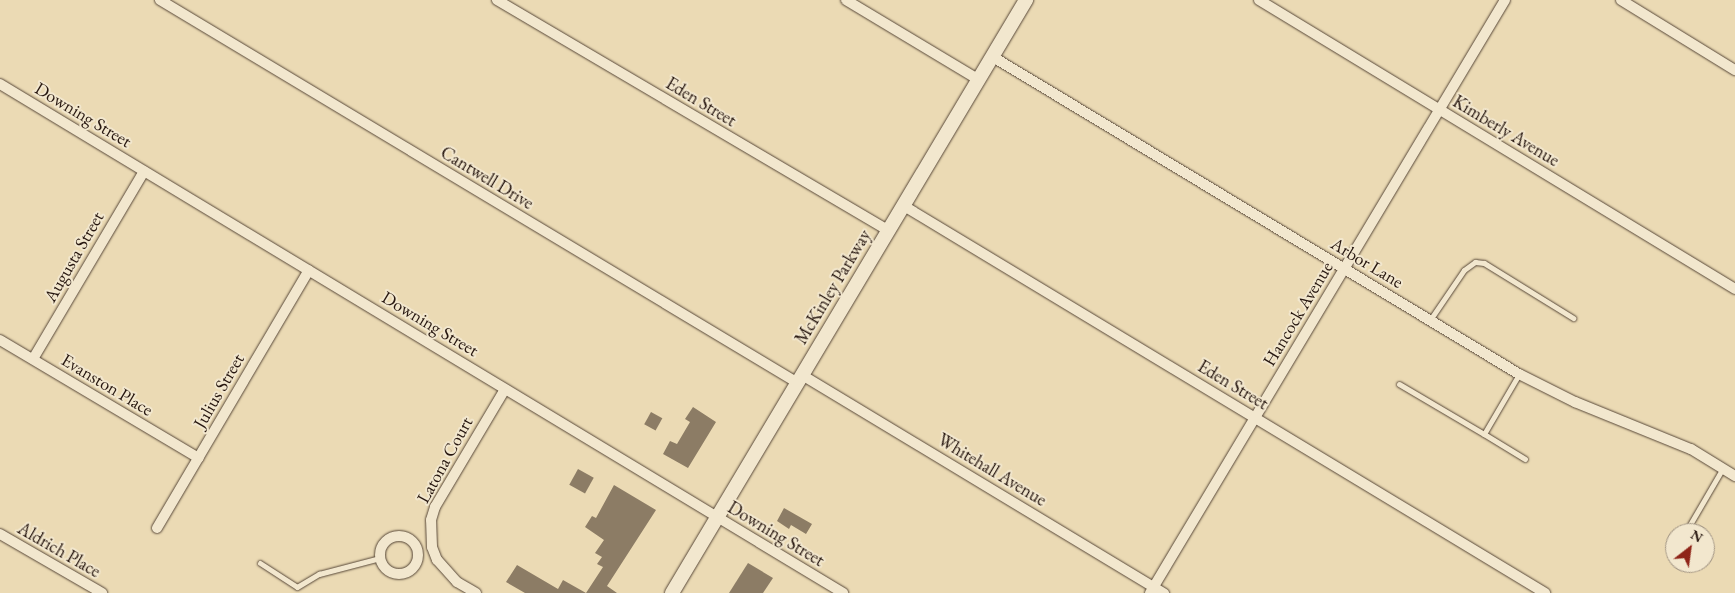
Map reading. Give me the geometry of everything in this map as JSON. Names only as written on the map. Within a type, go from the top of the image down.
[{"type":"street","name":"Cantwell Drive","points":[[160,0],[800,379]]},
{"type":"street","name":"Eden Street","points":[[497,0],[889,232]]},
{"type":"street","points":[[846,0],[979,80]]},
{"type":"street","name":"McKinley Parkway","points":[[672,593],[1026,0]]},
{"type":"street","name":"Kimberly Avenue","points":[[1259,0],[1735,289]]},
{"type":"street","name":"Hancock Avenue","points":[[1152,590],[1505,0]]},
{"type":"street","points":[[1621,0],[1735,70]]},
{"type":"street","name":"Arbor Lane","points":[[993,57],[1519,374],[1575,402],[1665,438],[1735,476]]},
{"type":"street","name":"Downing Street","points":[[0,84],[843,593]]},
{"type":"street","name":"Augusta Street","points":[[33,359],[144,171]]},
{"type":"street","name":"Eden Street","points":[[904,206],[1545,593]]},
{"type":"street","name":"Julius Street","points":[[157,528],[309,270]]},
{"type":"street","name":"Evanston Place","points":[[0,340],[198,458]]},
{"type":"street","name":"Whitehall Avenue","points":[[800,379],[1152,590],[1164,593]]},
{"type":"street","name":"Latona Court","points":[[476,593],[446,572],[432,547],[431,520],[435,507],[505,389]]},
{"type":"street","name":"Aldrich Place","points":[[0,534],[102,593]]},
{"type":"street","points":[[394,537],[410,540],[417,548],[416,563],[405,573],[388,571],[380,558],[384,544],[394,537]]},
{"type":"street","points":[[417,548],[432,547]]},
{"type":"lane","points":[[1430,320],[1464,270],[1474,262],[1484,263],[1573,318]]},
{"type":"lane","points":[[1484,434],[1519,374]]},
{"type":"lane","points":[[1399,384],[1525,459]]},
{"type":"lane","points":[[1691,523],[1723,468]]},
{"type":"lane","points":[[260,563],[297,587],[319,574],[380,558]]},
{"type":"building","points":[[693,407],[716,422],[688,468],[663,454],[670,441],[677,444],[690,422],[685,419]]},
{"type":"building","points":[[651,412],[662,418],[656,431],[644,424]]},
{"type":"building","points":[[578,469],[594,478],[585,493],[569,485]]},
{"type":"building","points":[[614,485],[656,510],[607,586],[617,593],[586,593],[603,567],[597,564],[602,557],[595,553],[604,540],[585,527],[592,516],[596,518]]},
{"type":"building","points":[[784,508],[812,524],[806,534],[791,525],[789,529],[777,521]]},
{"type":"building","points":[[748,563],[773,578],[763,593],[729,593]]},
{"type":"building","points":[[517,565],[558,589],[563,580],[586,593],[525,593],[506,582]]}]
